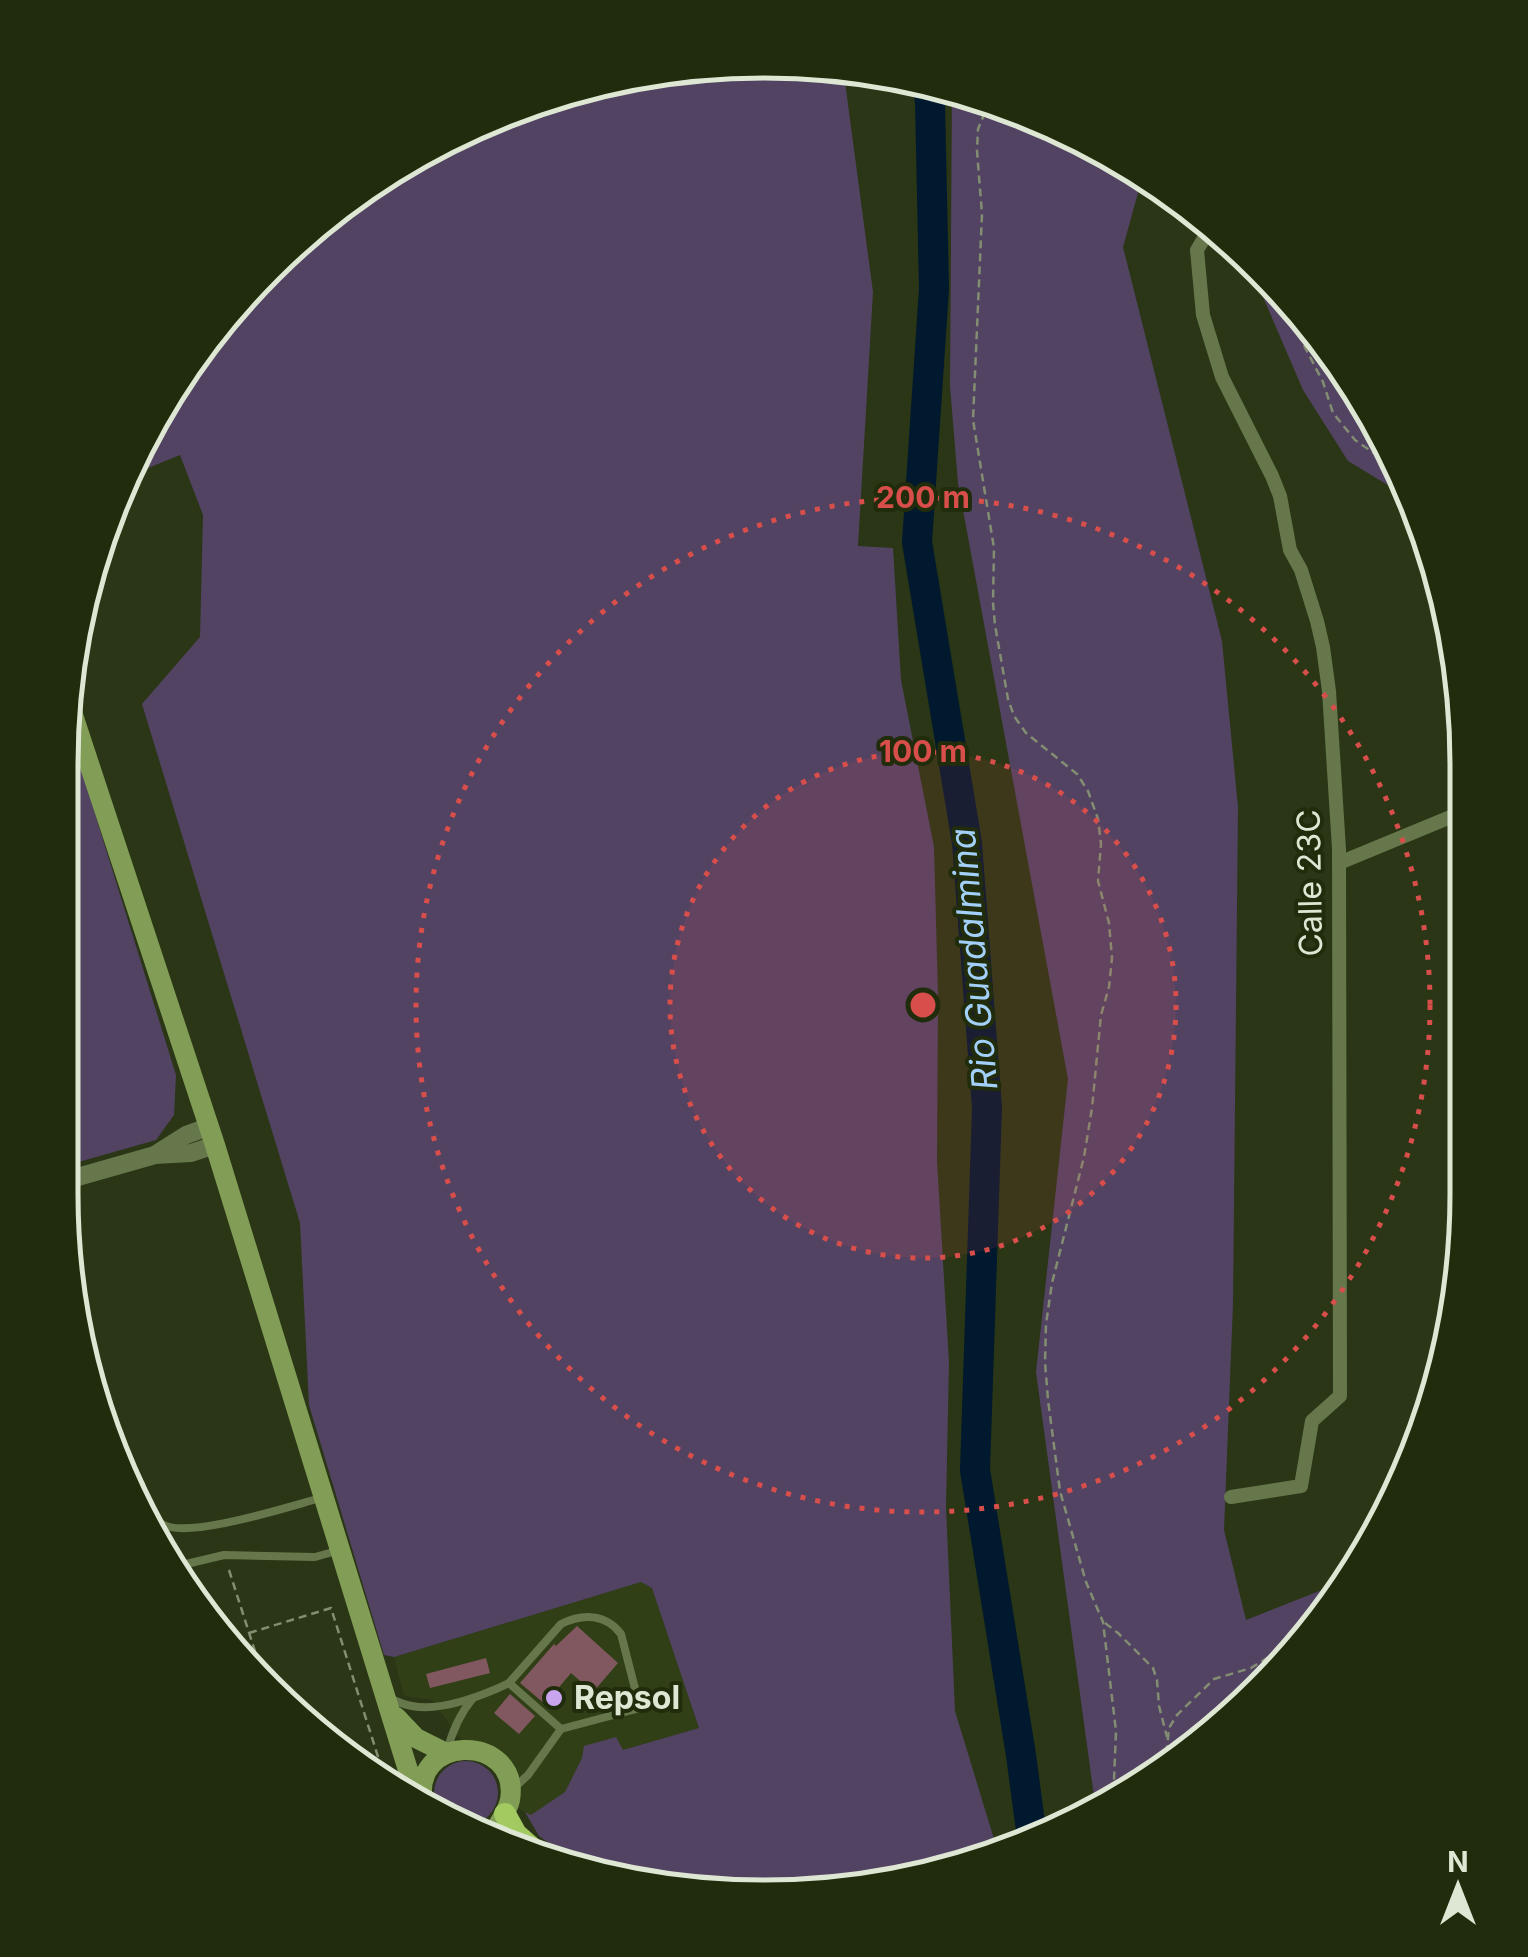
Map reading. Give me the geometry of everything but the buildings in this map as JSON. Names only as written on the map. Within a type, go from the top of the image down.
[{"type":"main road","points":[[79,733],[211,1136],[416,1785]]},
{"type":"main road","points":[[389,1704],[404,1728],[446,1753]]},
{"type":"main road","points":[[425,1790],[429,1768],[446,1753],[458,1749],[483,1752],[502,1768],[498,1819]]},
{"type":"street","name":"Calle 23C","points":[[1204,238],[1197,250],[1203,315],[1222,377],[1280,496],[1290,550],[1300,570],[1323,647],[1332,727],[1339,863],[1340,1396],[1312,1421],[1300,1486],[1231,1497]]},
{"type":"street","points":[[1339,863],[1450,818]]},
{"type":"street","points":[[78,1175],[155,1155],[186,1134],[211,1136]]},
{"type":"lane","points":[[162,1523],[177,1530],[325,1497]]},
{"type":"lane","points":[[187,1564],[224,1555],[315,1558],[341,1549]]},
{"type":"lane","points":[[389,1704],[426,1707],[473,1698],[509,1683],[561,1624],[596,1617],[615,1626],[621,1634],[640,1708],[561,1729],[498,1819]]},
{"type":"lane","points":[[509,1683],[561,1729]]},
{"type":"lane","points":[[446,1753],[454,1725],[473,1698]]},
{"type":"path","points":[[984,114],[977,140],[982,214],[973,420],[994,548],[996,624],[1014,716],[1026,732],[1077,774],[1098,819],[1098,881],[1109,923],[1112,958],[1084,1156],[1052,1283],[1046,1324],[1048,1400],[1060,1490],[1086,1582],[1102,1622],[1116,1731],[1114,1784]]},
{"type":"path","points":[[1296,331],[1323,382],[1332,413],[1355,440],[1378,456]]},
{"type":"path","points":[[224,1555],[256,1654]]},
{"type":"path","points":[[249,1633],[331,1608],[380,1762]]},
{"type":"path","points":[[1102,1622],[1118,1632],[1153,1668],[1168,1738]]},
{"type":"path","points":[[1166,1749],[1169,1728],[1214,1679],[1269,1658]]},
{"type":"shaded area","points":[[719,79],[845,82],[873,292],[858,546],[893,548],[901,680],[934,847],[937,1161],[949,1362],[946,1507],[955,1711],[994,1839],[942,1856],[854,1874],[764,1880],[674,1874],[630,1866],[553,1846],[539,1836],[525,1812],[531,1815],[565,1792],[584,1746],[616,1737],[623,1750],[699,1728],[652,1588],[641,1582],[394,1657],[384,1655],[309,1405],[300,1223],[142,704],[200,637],[203,515],[180,455],[144,470],[193,383],[248,311],[346,219],[421,169],[460,148],[543,114],[630,91]]},
{"type":"shaded area","points":[[952,104],[1068,148],[1139,189],[1123,247],[1222,641],[1238,807],[1233,1304],[1224,1530],[1246,1620],[1325,1589],[1280,1646],[1217,1709],[1145,1764],[1094,1795],[1036,1372],[1068,1079],[958,483],[950,386]]},
{"type":"shaded area","points":[[1260,291],[1309,346],[1335,383],[1392,488],[1348,461],[1303,390]]},
{"type":"shaded area","points":[[78,760],[176,1075],[174,1115],[156,1140],[78,1162]]},
{"type":"shaded area","name":"Repsol","points":[[641,1582],[653,1588],[699,1728],[582,1758],[565,1792],[531,1816],[518,1808],[510,1766],[502,1752],[477,1741],[461,1740],[432,1700],[404,1696],[394,1657]]},
{"type":"shaded area","points":[[454,1763],[478,1763],[496,1781],[496,1805],[484,1819],[434,1795],[436,1781]]},
{"type":"waterway","name":"Rio Guadalmina","points":[[929,98],[934,289],[917,542],[967,843],[987,1108],[975,1470],[1030,1826]]},
{"type":"place","name":"Repsol","points":[[554,1698]]}]
